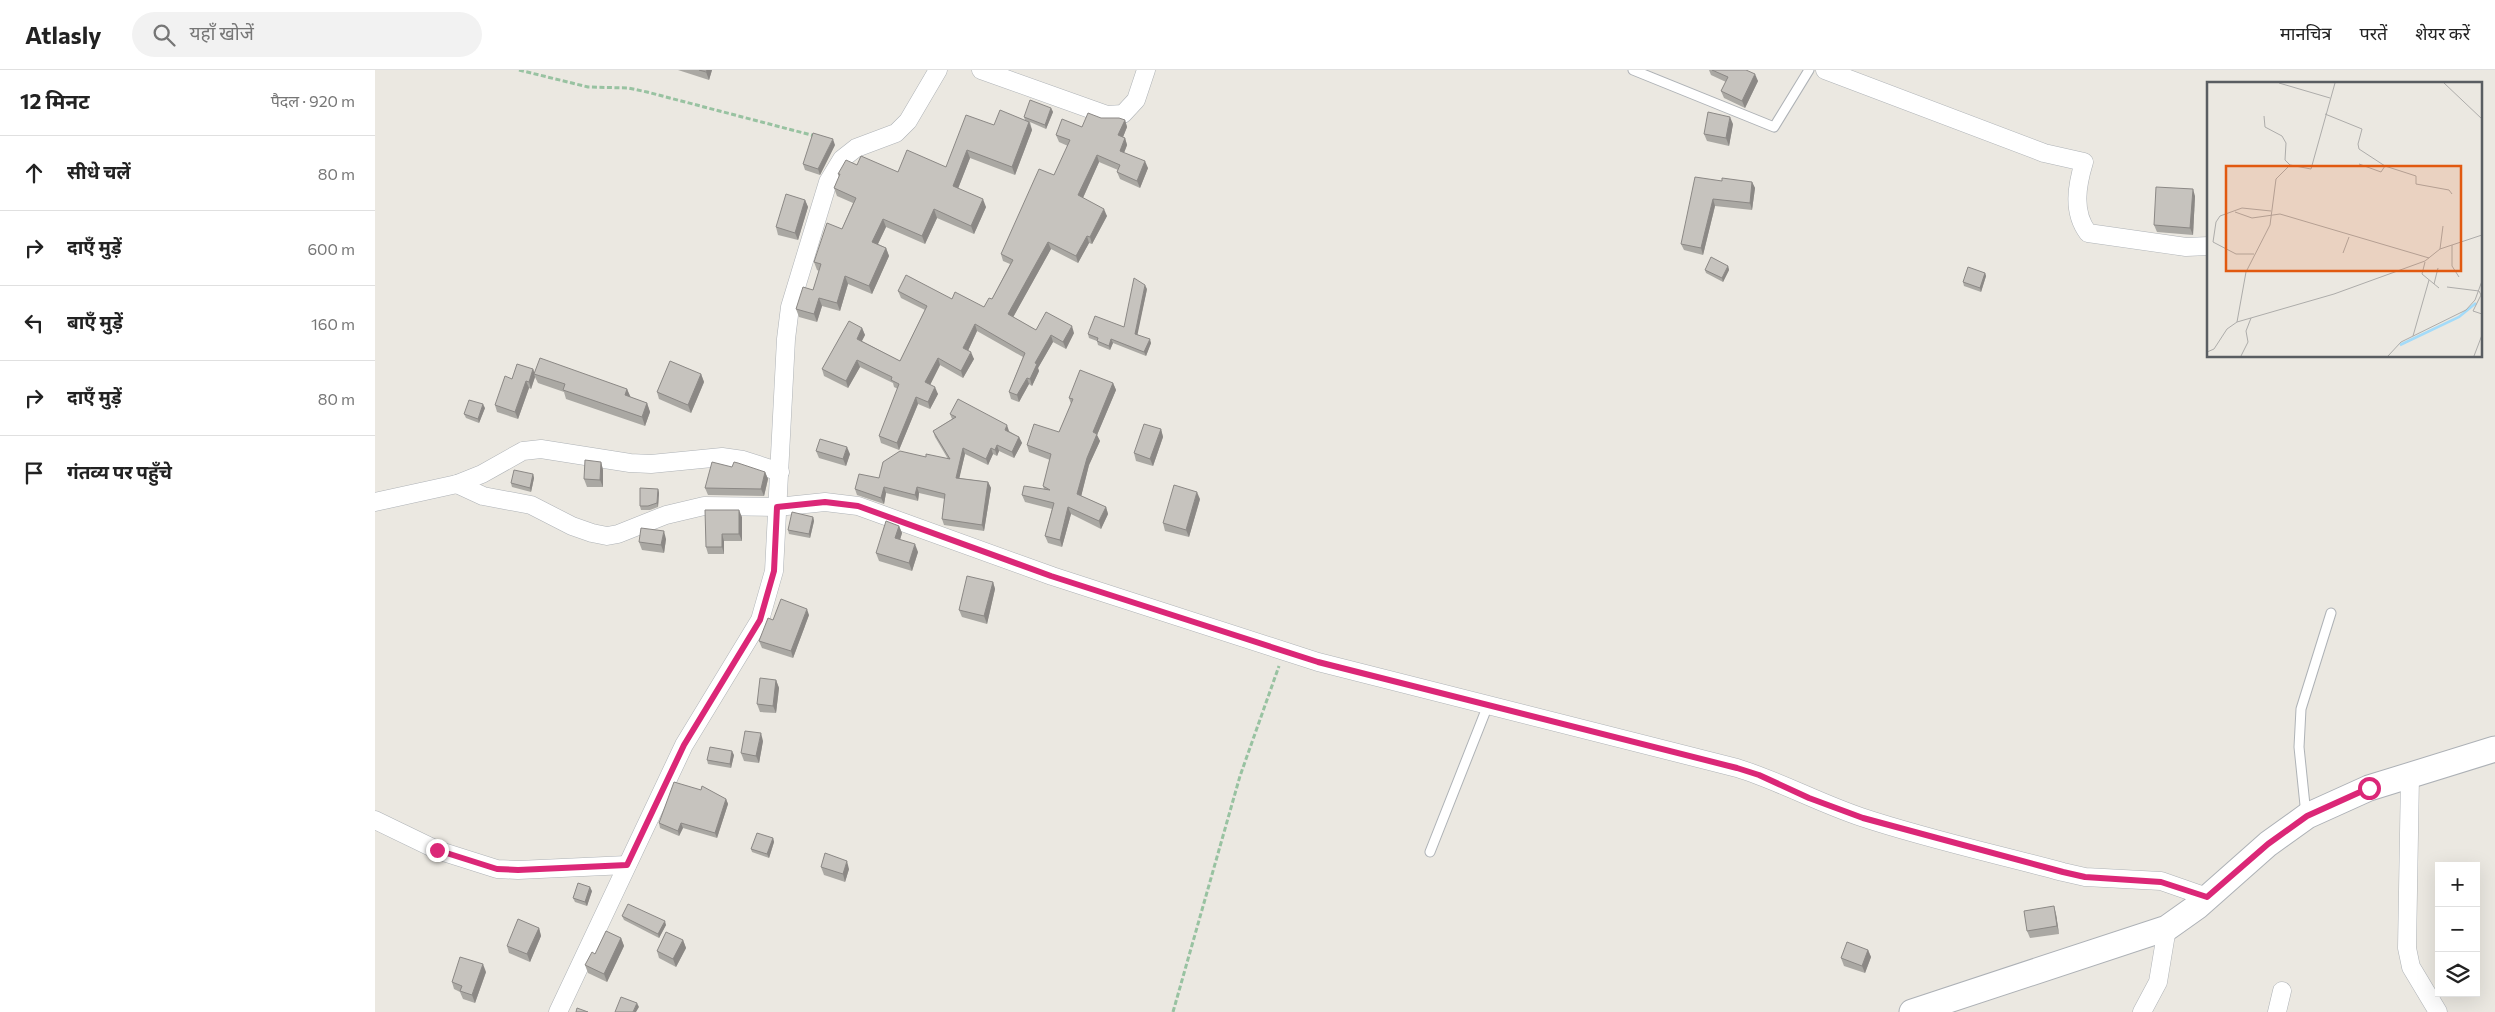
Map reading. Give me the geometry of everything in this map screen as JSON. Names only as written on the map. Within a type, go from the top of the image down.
[{"type":"main road","points":[[1912,1012],[2167,928],[2207,897],[2268,844],[2307,816],[2369,788],[2495,749]]},
{"type":"street","points":[[558,1012],[684,745],[760,620],[774,571],[786,339],[790,307],[828,182],[842,159],[856,148],[896,133],[908,121],[938,70]]},
{"type":"street","points":[[981,70],[1107,115],[1123,114],[1137,100],[1146,70]]},
{"type":"street","points":[[1825,70],[2044,153],[2084,162],[2077,187],[2080,223],[2088,234],[2186,247],[2207,246]]},
{"type":"street","points":[[375,502],[457,484],[482,474],[523,451],[541,449],[630,463],[651,464],[675,460],[723,457],[743,460],[780,472]]},
{"type":"street","points":[[457,484],[483,496],[531,505],[572,526],[591,533],[607,536],[618,534],[666,515],[704,506],[777,507],[825,502],[858,506],[1051,576],[1318,662],[1737,768],[1759,775],[1809,798],[1863,818],[2063,872],[2085,877],[2161,882],[2207,897]]},
{"type":"street","points":[[2410,776],[2407,948],[2411,968],[2438,1012]]},
{"type":"street","points":[[375,820],[437,850],[497,869],[518,870],[627,865]]},
{"type":"street","points":[[2142,1012],[2158,982],[2167,928]]},
{"type":"street","points":[[2277,1012],[2281,990]]},
{"type":"lane","points":[[1633,70],[1774,127],[1809,70]]},
{"type":"lane","points":[[2307,816],[2299,747],[2301,709],[2331,613]]},
{"type":"lane","points":[[1429,852],[1487,705]]},
{"type":"path","points":[[519,70],[588,87],[628,88],[647,92],[824,139]]},
{"type":"path","points":[[1173,1012],[1240,776],[1285,651]]},
{"type":"building","points":[[1712,70],[1746,70],[1755,74],[1742,101],[1721,91],[1728,77]]},
{"type":"building","points":[[1030,100],[1051,108],[1045,125],[1024,117]]},
{"type":"building","points":[[1000,110],[1029,122],[1012,167],[967,150],[953,186],[983,199],[971,226],[934,209],[922,236],[883,219],[872,242],[886,248],[869,286],[845,276],[837,303],[819,298],[814,314],[796,309],[803,287],[813,290],[821,264],[814,262],[827,223],[842,229],[856,198],[834,188],[840,174],[838,174],[846,160],[857,165],[861,156],[898,172],[907,150],[946,167],[966,115],[994,125]]},
{"type":"building","points":[[1708,112],[1730,117],[1726,138],[1704,134]]},
{"type":"building","points":[[1088,113],[1101,118],[1125,120],[1118,135],[1125,138],[1120,151],[1145,161],[1137,181],[1117,172],[1120,165],[1097,155],[1078,195],[1104,209],[1090,237],[1087,236],[1076,256],[1048,242],[1008,314],[1036,330],[1046,312],[1072,326],[1063,342],[1051,335],[1035,363],[1037,364],[1030,379],[1027,378],[1017,395],[1009,392],[1025,353],[975,324],[963,348],[971,352],[961,371],[938,358],[925,382],[935,387],[928,402],[916,397],[897,443],[879,436],[899,384],[891,380],[892,377],[857,360],[846,381],[822,369],[849,321],[862,328],[857,339],[900,361],[927,306],[898,291],[906,275],[952,299],[955,292],[984,307],[989,298],[992,299],[1013,260],[1001,254],[1039,169],[1054,175],[1070,140],[1056,135],[1062,119],[1082,127]]},
{"type":"building","points":[[813,133],[833,139],[818,169],[803,164]]},
{"type":"building","points":[[1695,177],[1722,181],[1722,178],[1752,182],[1750,203],[1713,199],[1701,248],[1681,244]]},
{"type":"building","points":[[2156,187],[2193,189],[2190,228],[2154,225]]},
{"type":"building","points":[[786,194],[805,200],[795,233],[776,227]]},
{"type":"building","points":[[1711,257],[1728,266],[1722,278],[1705,270]]},
{"type":"building","points":[[1968,267],[1985,273],[1980,288],[1963,282]]},
{"type":"building","points":[[1134,278],[1145,285],[1135,334],[1150,339],[1144,352],[1111,339],[1109,346],[1097,341],[1098,338],[1088,334],[1095,316],[1124,327]]},
{"type":"building","points":[[540,358],[627,389],[625,395],[647,403],[642,417],[563,390],[565,384],[534,374]]},
{"type":"building","points":[[670,361],[701,374],[688,405],[657,392]]},
{"type":"building","points":[[517,364],[533,369],[529,382],[526,381],[515,412],[495,405],[505,376],[512,379]]},
{"type":"building","points":[[1080,370],[1113,383],[1093,432],[1097,434],[1087,458],[1077,494],[1106,507],[1099,521],[1068,507],[1060,540],[1045,536],[1054,503],[1022,495],[1024,486],[1050,490],[1043,486],[1051,454],[1027,445],[1034,424],[1059,432],[1073,399],[1069,398]]},
{"type":"building","points":[[958,399],[1007,425],[1005,430],[1019,437],[1012,452],[997,445],[995,450],[991,448],[986,459],[963,448],[956,478],[988,482],[982,525],[942,519],[945,494],[917,487],[915,495],[884,487],[881,498],[855,489],[859,474],[879,478],[883,462],[900,451],[926,457],[926,454],[950,459],[933,431],[956,417],[950,414]]},
{"type":"building","points":[[469,400],[483,404],[478,419],[464,414]]},
{"type":"building","points":[[1144,424],[1161,429],[1150,459],[1134,453]]},
{"type":"building","points":[[820,439],[847,447],[843,459],[816,451]]},
{"type":"building","points":[[585,460],[601,462],[600,480],[584,479]]},
{"type":"building","points":[[712,462],[732,467],[734,462],[765,472],[761,489],[705,488]]},
{"type":"building","points":[[514,470],[533,474],[530,488],[511,483]]},
{"type":"building","points":[[1174,485],[1197,492],[1186,530],[1163,523]]},
{"type":"building","points":[[640,488],[658,489],[657,503],[640,506]]},
{"type":"building","points":[[705,510],[739,510],[739,534],[722,534],[722,547],[706,547]]},
{"type":"building","points":[[792,512],[813,517],[809,534],[788,530]]},
{"type":"building","points":[[886,521],[899,526],[895,538],[915,544],[909,563],[876,553]]},
{"type":"building","points":[[641,528],[664,531],[661,545],[639,542]]},
{"type":"building","points":[[967,576],[993,582],[984,616],[959,610]]},
{"type":"building","points":[[781,599],[807,609],[791,651],[759,641],[768,618],[773,620]]},
{"type":"building","points":[[760,678],[776,680],[773,706],[757,704]]},
{"type":"building","points":[[745,731],[761,733],[756,756],[741,753]]},
{"type":"building","points":[[710,747],[732,751],[730,764],[707,760]]},
{"type":"building","points":[[674,782],[701,790],[702,786],[726,799],[715,833],[681,823],[678,831],[659,823]]},
{"type":"building","points":[[757,833],[773,838],[767,854],[751,849]]},
{"type":"building","points":[[825,853],[847,861],[843,874],[821,867]]},
{"type":"building","points":[[578,883],[590,887],[585,902],[573,898]]},
{"type":"building","points":[[628,904],[665,921],[658,934],[622,916]]},
{"type":"building","points":[[2054,906],[2057,926],[2027,931],[2024,911]]},
{"type":"building","points":[[518,919],[539,928],[527,954],[507,946]]},
{"type":"building","points":[[606,931],[621,938],[604,974],[585,965],[592,952],[595,954]]},
{"type":"building","points":[[666,932],[683,940],[673,959],[657,951]]},
{"type":"building","points":[[1847,942],[1868,950],[1862,966],[1841,958]]},
{"type":"building","points":[[460,957],[483,964],[472,995],[460,991],[462,986],[452,982]]},
{"type":"building","points":[[621,997],[637,1003],[633,1012],[615,1012]]},
{"type":"building","points":[[577,1008],[588,1012],[576,1012]]},
{"type":"route","points":[[437,850],[497,869],[518,870],[627,865],[684,745],[760,620],[768,598],[774,571],[777,507],[825,502],[858,506],[1051,576],[1318,662],[1533,717],[1682,752],[1759,775],[1809,798],[1863,818],[2085,877],[2161,882],[2178,885],[2207,897],[2268,844],[2307,816],[2369,788]]}]
